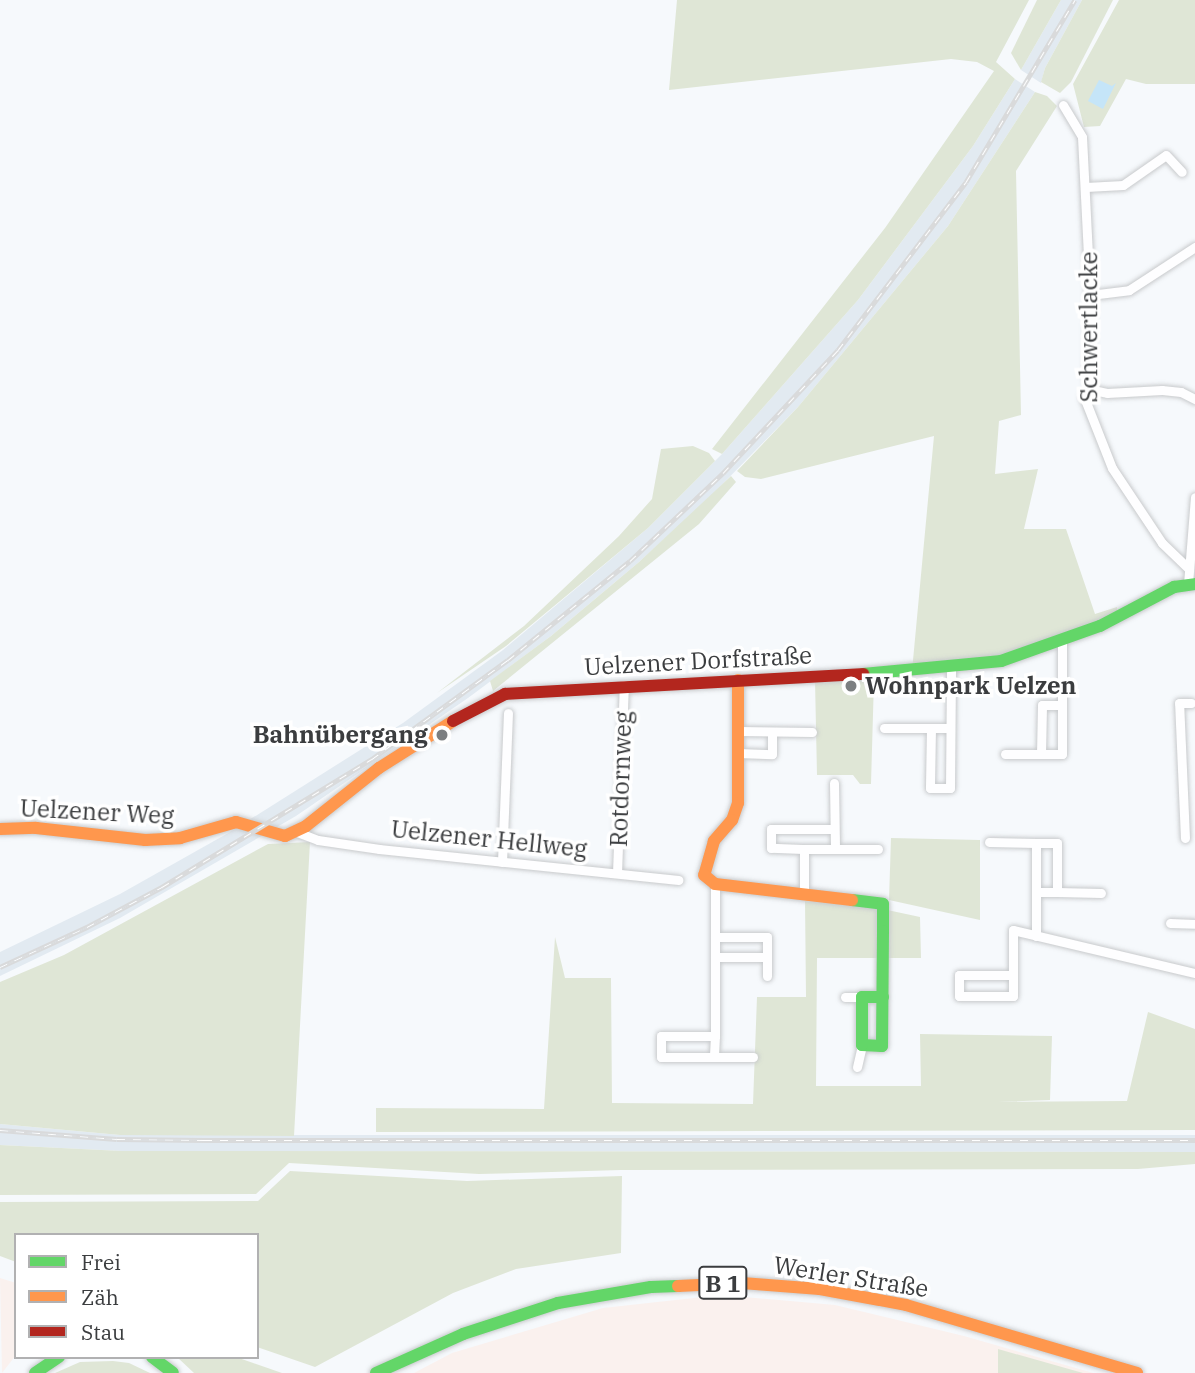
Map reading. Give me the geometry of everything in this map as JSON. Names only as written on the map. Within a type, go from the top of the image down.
[{"type":"street","name":"Schwertlacke","points":[[1063,105],[1082,137],[1086,187],[1090,295],[1088,380],[1093,390],[1084,397],[1112,468],[1162,543],[1187,567]]},
{"type":"street","points":[[1086,187],[1122,185],[1167,155],[1182,172]]},
{"type":"street","points":[[1090,295],[1129,290],[1195,247]]},
{"type":"street","points":[[1093,390],[1107,393],[1162,390],[1195,399]]},
{"type":"street","points":[[1191,584],[1187,567],[1195,497]]},
{"type":"street","name":"Uelzener Dorfstraße","points":[[297,832],[379,768],[487,701],[529,691],[951,668],[1001,661],[1062,641],[1118,618],[1162,592],[1191,584]]},
{"type":"street","points":[[1005,754],[1062,754],[1062,641]]},
{"type":"street","points":[[931,728],[930,788],[950,788],[951,668]]},
{"type":"street","points":[[738,680],[738,803],[732,820],[714,841],[704,870],[707,880],[715,884],[883,904],[882,1046],[862,1045]]},
{"type":"street","name":"Rotdornweg","points":[[617,873],[625,685]]},
{"type":"street","points":[[1185,838],[1190,805],[1175,703],[1191,703]]},
{"type":"street","points":[[1041,754],[1042,705],[1062,705]]},
{"type":"street","points":[[502,862],[508,713]]},
{"type":"street","points":[[884,728],[950,728]]},
{"type":"street","points":[[738,731],[812,732]]},
{"type":"street","points":[[738,753],[772,754],[772,732]]},
{"type":"street","points":[[834,783],[835,849]]},
{"type":"street","name":"Uelzener Weg","points":[[0,829],[36,828],[122,839],[162,839],[190,836],[231,822],[279,835],[297,832]]},
{"type":"street","points":[[834,829],[771,829],[771,848],[878,849]]},
{"type":"street","name":"Uelzener Hellweg","points":[[297,832],[318,840],[379,849],[678,880]]},
{"type":"street","points":[[989,842],[1057,843],[1057,892]]},
{"type":"street","points":[[1036,843],[1036,936]]},
{"type":"street","points":[[804,849],[804,895]]},
{"type":"street","points":[[714,1057],[715,884]]},
{"type":"street","points":[[1036,892],[1101,893]]},
{"type":"street","points":[[1170,923],[1195,924]]},
{"type":"street","points":[[1013,975],[959,975],[959,996],[1013,996],[1013,975],[1013,930],[1195,973]]},
{"type":"street","points":[[715,937],[767,937],[767,976]]},
{"type":"street","points":[[715,957],[767,957]]},
{"type":"street","points":[[845,997],[883,997]]},
{"type":"street","points":[[857,1067],[862,1045],[862,997]]},
{"type":"street","points":[[715,1037],[661,1036],[661,1057],[753,1057]]},
{"type":"street","name":"Werler Straße","points":[[376,1373],[463,1334],[558,1303],[605,1293],[706,1283],[781,1285],[857,1295],[954,1317],[1137,1373]]},
{"type":"street","points":[[35,1373],[56,1359]]},
{"type":"street","points":[[155,1359],[173,1373]]},
{"type":"shaded area","points":[[1061,0],[1082,0],[1045,68],[1041,83],[1021,70]]},
{"type":"shaded area","points":[[1015,79],[1035,92],[948,226],[798,407],[705,502],[639,562],[551,636],[468,698],[296,816],[120,918],[0,976],[0,952],[120,894],[230,832],[403,723],[503,650],[648,528],[722,454],[858,300],[973,146]]},
{"type":"shaded area","points":[[0,1124],[120,1135],[1195,1135],[1195,1152],[122,1151],[0,1145]]},
{"type":"shaded area","points":[[0,1278],[14,1282],[14,1358],[2,1373]]},
{"type":"shaded area","points":[[721,1295],[835,1305],[964,1336],[1093,1373],[414,1373],[452,1353],[603,1308]]},
{"type":"green space","points":[[677,0],[1029,0],[996,62],[1015,79],[973,146],[858,300],[722,454],[712,449],[885,228],[994,71],[977,62],[951,59],[669,90]]},
{"type":"green space","points":[[1037,0],[1061,0],[1021,70],[1011,53]]},
{"type":"green space","points":[[1082,0],[1113,0],[1071,82],[1060,93],[1041,82],[1045,68]]},
{"type":"green space","points":[[1119,0],[1195,0],[1195,84],[1146,84],[1126,79],[1100,126],[1084,127],[1073,84]]},
{"type":"green space","points":[[1035,92],[1047,96],[1057,106],[1016,171],[1021,415],[999,421],[995,474],[1038,469],[1024,529],[1066,529],[1095,614],[1117,607],[1118,618],[1032,652],[912,671],[934,436],[761,479],[745,477],[737,471],[798,407],[948,226]]},
{"type":"green space","points":[[693,446],[709,453],[715,461],[648,528],[506,646],[437,693],[524,626],[619,536],[652,499],[661,449]]},
{"type":"green space","points":[[731,476],[736,482],[699,524],[493,691],[490,681],[551,636],[639,562]]},
{"type":"green space","points":[[874,680],[871,784],[860,784],[853,775],[817,775],[815,681]]},
{"type":"green space","points":[[891,838],[980,840],[980,920],[889,900]]},
{"type":"green space","points":[[310,842],[294,1136],[120,1135],[0,1124],[0,982],[64,955],[268,844]]},
{"type":"green space","points":[[805,901],[878,908],[920,917],[921,958],[817,958],[816,1086],[921,1086],[920,1034],[1052,1036],[1050,1100],[998,1102],[1127,1101],[1148,1012],[1195,1029],[1195,1130],[376,1132],[376,1108],[544,1109],[555,937],[565,978],[611,978],[612,1103],[753,1104],[757,997],[806,997]]},
{"type":"green space","points":[[0,1145],[122,1151],[1195,1152],[1195,1164],[1138,1169],[621,1170],[479,1174],[289,1163],[256,1194],[0,1195]]},
{"type":"green space","points":[[290,1171],[467,1181],[622,1176],[621,1253],[516,1269],[453,1293],[315,1367],[259,1348],[259,1233],[14,1233],[14,1261],[0,1256],[0,1202],[258,1201]]},
{"type":"green space","points":[[998,1349],[1083,1373],[998,1373]]},
{"type":"green space","points":[[179,1359],[242,1359],[282,1373],[194,1373]]},
{"type":"green space","points":[[80,1362],[129,1363],[150,1373],[55,1373]]},
{"type":"water","points":[[1099,80],[1112,86],[1116,83],[1103,109],[1088,101]]},
{"type":"railway","points":[[0,967],[87,927],[162,887],[372,759],[508,660],[630,561],[723,473],[838,350],[966,182],[1075,0]]},
{"type":"railway","points":[[0,1130],[117,1139],[204,1140],[1195,1140]]},
{"type":"traffic: fast","points":[[863,674],[1001,661],[1100,626],[1174,587],[1195,584]]},
{"type":"traffic: fast","points":[[852,900],[883,904],[883,931],[882,1046],[862,1045],[862,997],[883,997]]},
{"type":"traffic: fast","points":[[376,1373],[463,1334],[558,1303],[651,1287],[678,1286]]},
{"type":"traffic: fast","points":[[35,1373],[56,1359]]},
{"type":"traffic: fast","points":[[155,1359],[173,1373]]},
{"type":"traffic: slow","points":[[738,680],[738,803],[732,820],[714,841],[704,875],[715,884],[852,900]]},
{"type":"traffic: slow","points":[[0,829],[36,828],[145,840],[180,838],[236,822],[285,836],[306,826],[379,768],[453,721]]},
{"type":"traffic: slow","points":[[678,1286],[742,1283],[820,1289],[906,1305],[1137,1373]]},
{"type":"traffic: jam","points":[[453,721],[505,694],[863,674]]},
{"type":"place","name":"Wohnpark Uelzen","points":[[851,686]]},
{"type":"place","name":"Bahnübergang","points":[[442,735]]}]
